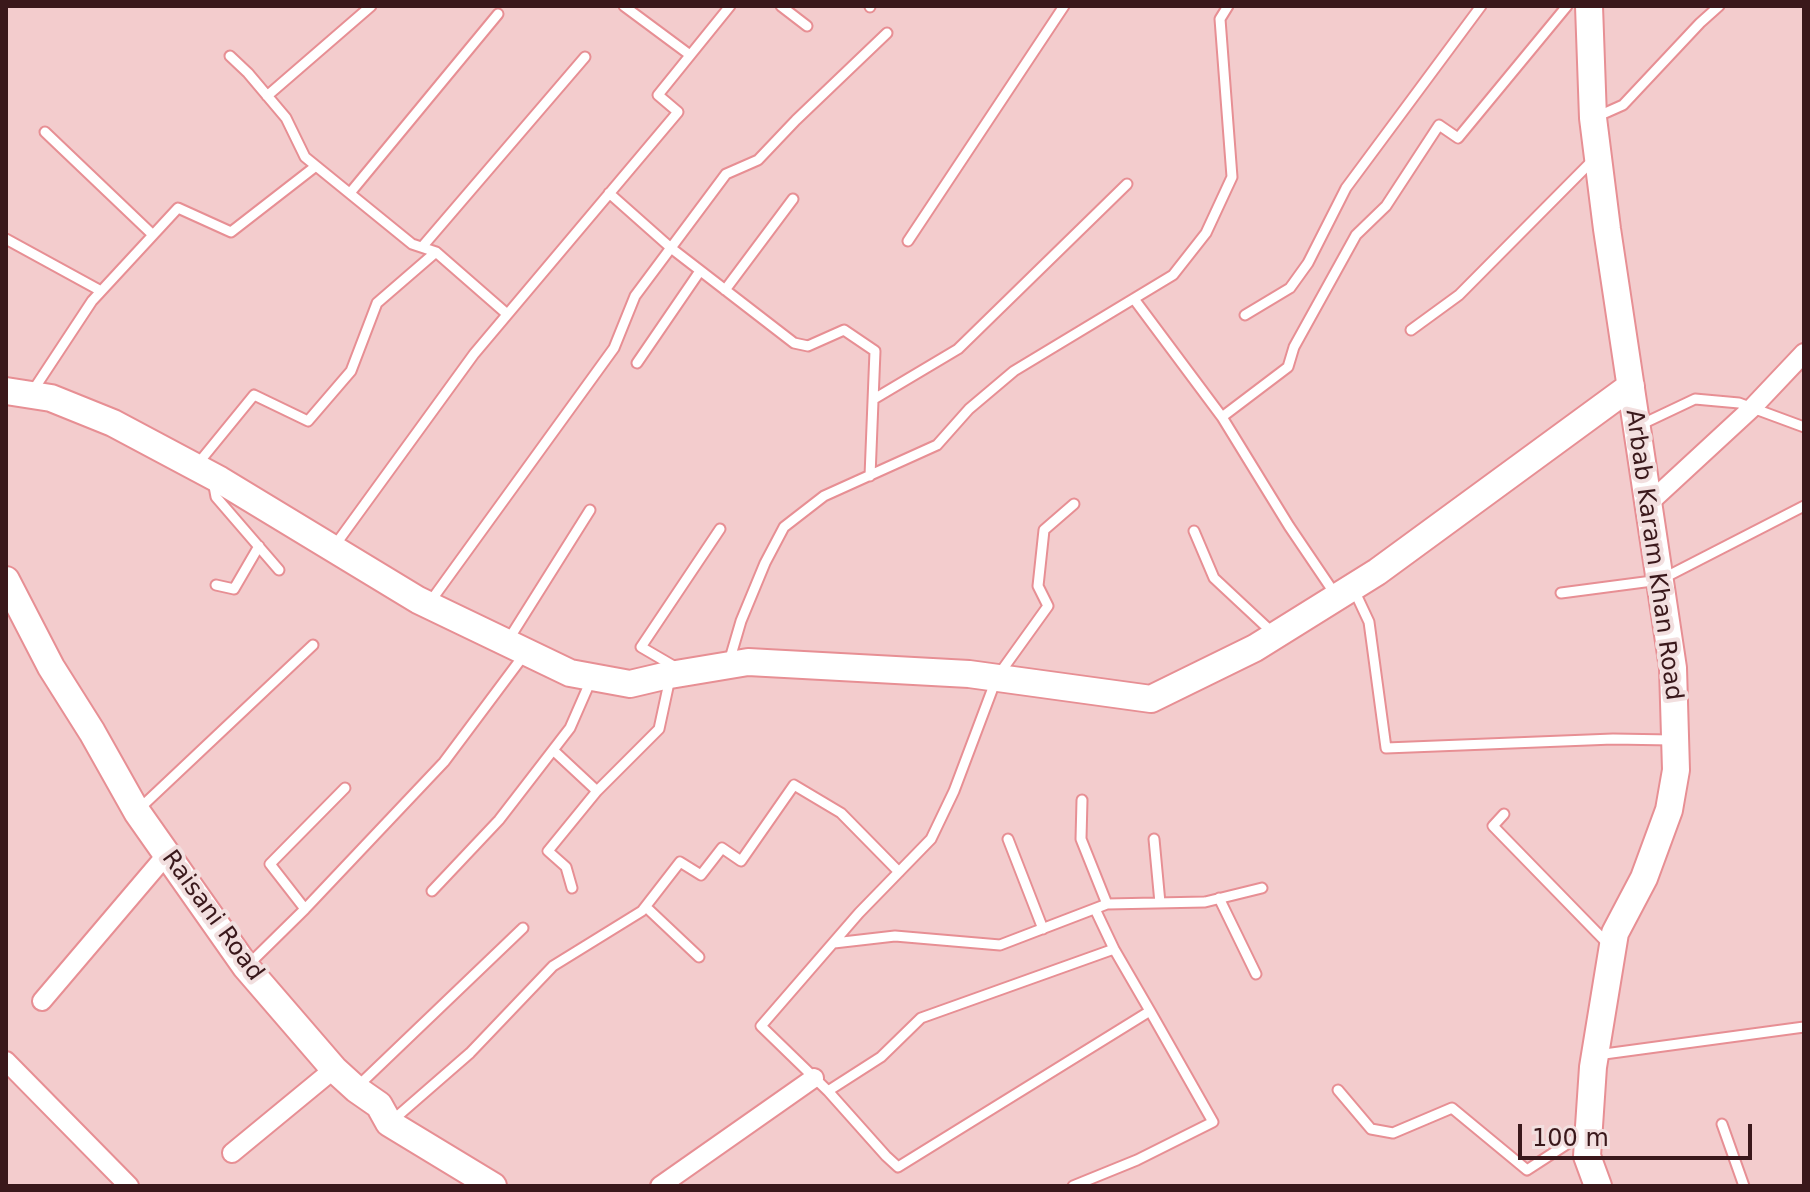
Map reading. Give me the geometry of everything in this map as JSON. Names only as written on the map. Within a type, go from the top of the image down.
[{"type":"main road","name":"Arbab Karam Khan Road","points":[[1592,18],[1593,118],[1673,668],[1676,770],[1669,810],[1644,878],[1615,933],[1612,948],[1595,1055],[1587,1156],[1598,1186]]},
{"type":"main road","points":[[18,393],[51,398],[113,423],[203,471],[428,605],[570,673],[630,684],[748,662],[954,673],[1151,699],[1255,648],[1377,572],[1631,386]]},
{"type":"main road","name":"Raisani Road","points":[[6,580],[51,667],[137,812],[246,967],[334,1069],[379,1105],[389,1123],[493,1186]]},
{"type":"street","points":[[1648,504],[1752,408],[1804,353]]},
{"type":"street","points":[[42,1001],[167,854]]},
{"type":"street","points":[[6,1061],[129,1186]]},
{"type":"street","points":[[232,1153],[334,1069]]},
{"type":"street","points":[[660,1186],[821,1084]]},
{"type":"lane","points":[[267,96],[371,6]]},
{"type":"lane","points":[[624,6],[690,55]]},
{"type":"lane","points":[[333,548],[474,354],[678,112],[658,95],[730,6]]},
{"type":"lane","points":[[781,6],[807,26]]},
{"type":"lane","points":[[908,241],[1064,6]]},
{"type":"lane","points":[[728,665],[741,621],[784,527],[824,496],[937,445],[969,409],[1014,371],[1173,275],[1206,233],[1232,177],[1220,19],[1228,6]]},
{"type":"lane","points":[[1245,315],[1290,288],[1308,263],[1346,188],[1481,6]]},
{"type":"lane","points":[[1222,417],[1288,367],[1294,347],[1356,235],[1386,206],[1439,125],[1458,138],[1567,6]]},
{"type":"lane","points":[[1593,118],[1623,105],[1719,6]]},
{"type":"lane","points":[[350,193],[498,14]]},
{"type":"lane","points":[[428,605],[614,348],[635,296],[726,174],[758,160],[887,33]]},
{"type":"lane","points":[[230,56],[286,118],[305,157],[412,244],[436,252],[507,314]]},
{"type":"lane","points":[[422,247],[585,57]]},
{"type":"lane","points":[[45,132],[153,235]]},
{"type":"lane","points":[[1411,330],[1459,295],[1598,155]]},
{"type":"lane","points":[[18,393],[92,301],[178,208],[231,232],[316,166]]},
{"type":"lane","points":[[874,399],[958,349],[1127,184]]},
{"type":"lane","points":[[609,193],[671,248],[794,343],[808,346],[844,330],[875,351],[870,476]]},
{"type":"lane","points":[[725,290],[793,199]]},
{"type":"lane","points":[[6,239],[101,291]]},
{"type":"lane","points":[[279,570],[216,497],[203,471],[254,395],[308,421],[351,371],[377,303],[436,252]]},
{"type":"lane","points":[[637,363],[700,271]]},
{"type":"lane","points":[[1134,299],[1222,417],[1289,526],[1369,622],[1386,748],[1613,739],[1675,740]]},
{"type":"lane","points":[[1637,427],[1695,399],[1739,403],[1804,427]]},
{"type":"lane","points":[[1074,504],[1044,530],[1038,586],[1048,606],[997,677],[954,791],[931,839],[859,913],[761,1026],[821,1084],[898,1167],[1150,1011]]},
{"type":"lane","points":[[1561,593],[1660,580],[1804,506]]},
{"type":"lane","points":[[246,967],[444,762],[516,647],[590,510]]},
{"type":"lane","points":[[572,888],[566,867],[548,851],[597,791],[659,729],[677,674],[641,647],[720,529]]},
{"type":"lane","points":[[1194,531],[1214,578],[1275,635]]},
{"type":"lane","points":[[216,585],[234,589],[259,546]]},
{"type":"lane","points":[[137,812],[313,645]]},
{"type":"lane","points":[[432,891],[499,820],[570,728],[592,677]]},
{"type":"lane","points":[[553,750],[597,791]]},
{"type":"lane","points":[[389,1123],[470,1053],[553,966],[642,911],[680,862],[701,875],[722,848],[741,861],[794,785],[841,813],[899,872]]},
{"type":"lane","points":[[305,909],[270,864],[345,788]]},
{"type":"lane","points":[[1082,800],[1081,839],[1107,904]]},
{"type":"lane","points":[[1504,814],[1493,826],[1612,948]]},
{"type":"lane","points":[[1008,839],[1043,929]]},
{"type":"lane","points":[[1154,839],[1160,903]]},
{"type":"lane","points":[[834,943],[895,936],[1000,945],[1107,904],[1205,902],[1262,888]]},
{"type":"lane","points":[[1219,898],[1256,974]]},
{"type":"lane","points":[[646,907],[699,957]]},
{"type":"lane","points":[[1073,1186],[1137,1160],[1213,1122],[1114,949],[1095,909]]},
{"type":"lane","points":[[356,1089],[523,928]]},
{"type":"lane","points":[[821,1084],[881,1057],[921,1018],[1114,949]]},
{"type":"lane","points":[[1595,1055],[1804,1027]]},
{"type":"lane","points":[[1338,1090],[1371,1129],[1393,1133],[1452,1108],[1527,1170],[1589,1130]]},
{"type":"lane","points":[[1722,1124],[1744,1186]]}]
